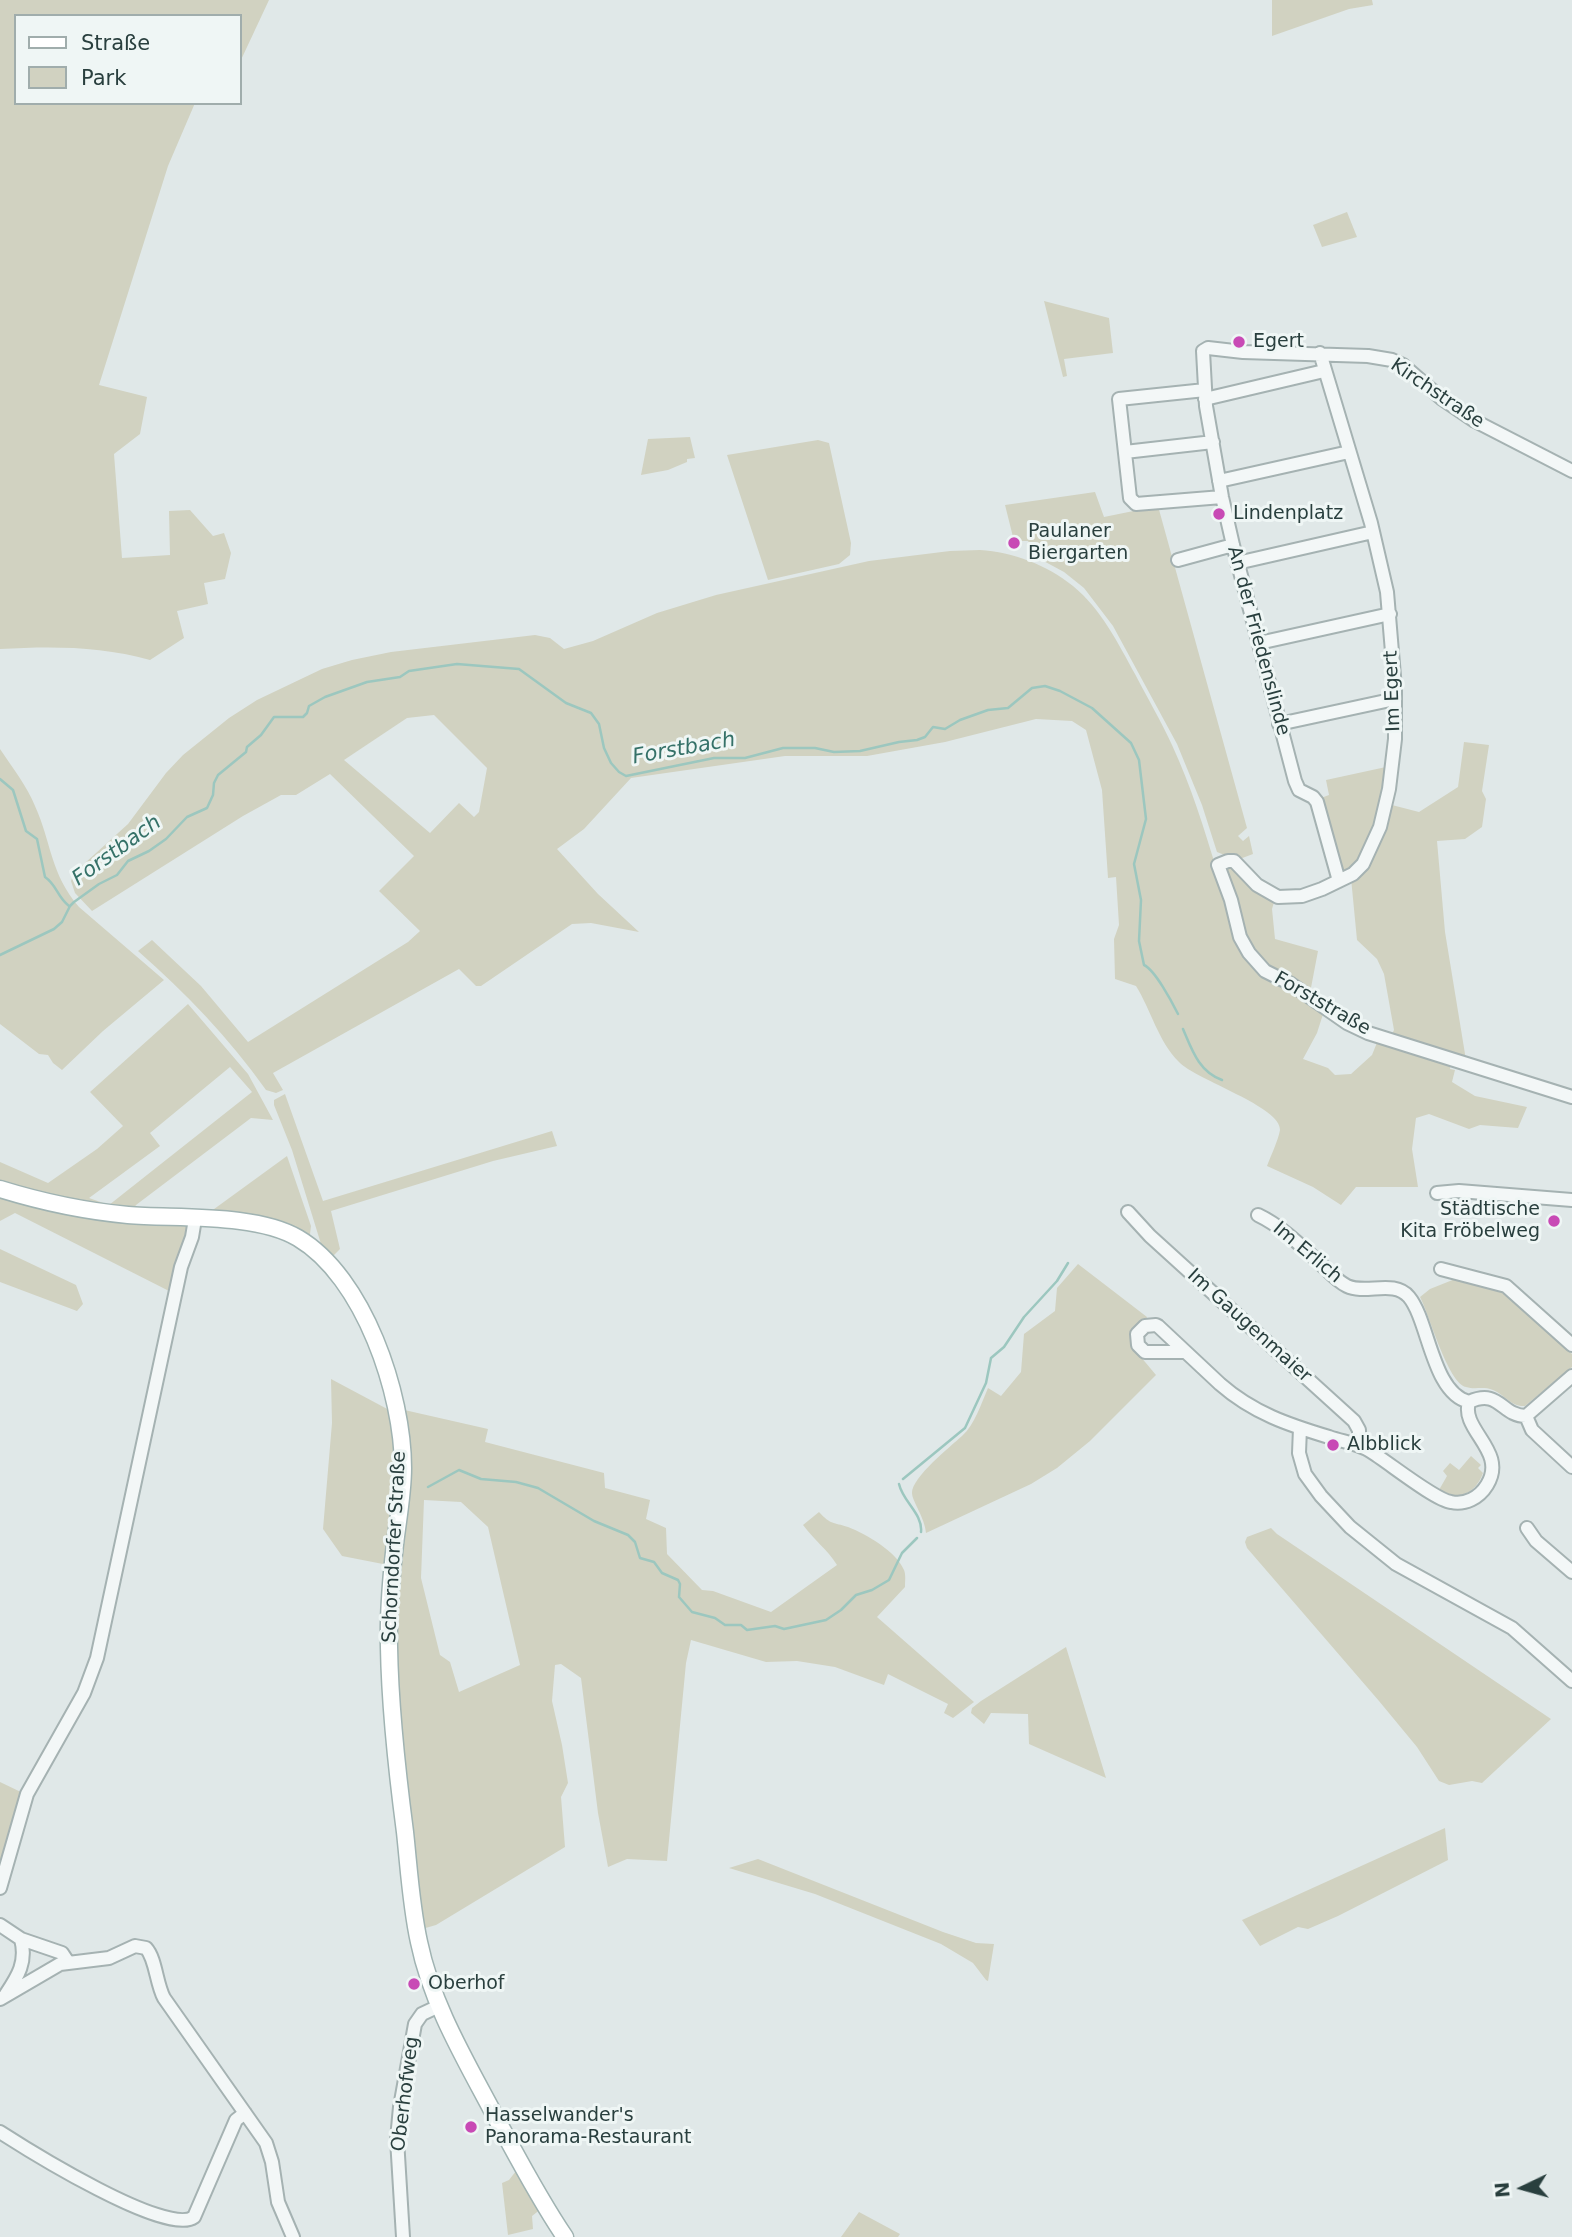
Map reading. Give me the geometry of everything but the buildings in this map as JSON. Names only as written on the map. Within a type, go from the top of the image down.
[{"type":"main road","name":"Schorndorfer Straße","points":[[0,1189],[90,1211],[242,1222],[274,1228],[295,1236],[317,1251],[339,1275],[354,1300],[374,1341],[389,1384],[400,1433],[403,1468],[389,1610],[393,1716],[417,1930],[426,1971],[439,2006],[496,2117],[565,2237]]},
{"type":"street","name":"Kirchstraße","points":[[1208,348],[1238,352],[1383,357],[1397,362],[1441,398],[1480,424],[1572,471]]},
{"type":"street","name":"An der Friedenslinde","points":[[1208,348],[1202,355],[1205,394],[1222,497],[1237,563],[1298,789],[1314,797],[1317,802],[1339,881]]},
{"type":"street","name":"Im Egert","points":[[1218,865],[1234,861],[1255,883],[1278,897],[1302,896],[1353,874],[1363,864],[1382,818],[1393,763],[1395,699],[1390,614],[1373,532],[1320,353]]},
{"type":"street","points":[[1222,497],[1134,503],[1130,498],[1119,399],[1205,394],[1324,371]]},
{"type":"street","points":[[1125,452],[1213,442]]},
{"type":"street","points":[[1219,481],[1349,452]]},
{"type":"street","points":[[1237,563],[1373,532]]},
{"type":"street","points":[[1178,560],[1233,545]]},
{"type":"street","points":[[1259,643],[1390,614]]},
{"type":"street","points":[[1279,724],[1395,699]]},
{"type":"street","name":"Forststraße","points":[[1218,865],[1242,942],[1265,971],[1291,984],[1361,1030],[1572,1097]]},
{"type":"street","points":[[1437,1193],[1459,1191],[1572,1200]]},
{"type":"street","name":"Im Gaugenmaier","points":[[1128,1212],[1150,1236],[1354,1421],[1359,1430],[1359,1445]]},
{"type":"street","name":"Im Erlich","points":[[1258,1215],[1276,1225],[1346,1286],[1360,1290],[1399,1289],[1406,1293],[1413,1303],[1430,1350],[1450,1390],[1458,1398],[1469,1402]]},
{"type":"street","points":[[0,1888],[27,1794],[84,1693],[97,1658],[181,1267],[192,1237],[195,1219]]},
{"type":"street","points":[[1441,1269],[1503,1284],[1572,1345]]},
{"type":"street","points":[[1185,1352],[1247,1405],[1273,1419],[1359,1445],[1441,1499],[1453,1503],[1469,1500],[1479,1494],[1488,1484],[1492,1465],[1487,1447],[1468,1416],[1469,1402],[1493,1398],[1516,1415],[1526,1416],[1572,1376]]},
{"type":"street","points":[[1526,1416],[1532,1430],[1572,1467]]},
{"type":"street","points":[[1300,1428],[1299,1453],[1303,1471],[1343,1520],[1396,1564],[1512,1628],[1572,1681]]},
{"type":"street","points":[[1527,1528],[1534,1538],[1572,1572]]},
{"type":"street","points":[[0,1926],[21,1940],[62,1953],[68,1962]]},
{"type":"street","points":[[3,1996],[22,1967],[24,1951],[21,1940]]},
{"type":"street","points":[[3,1996],[60,1964],[109,1958],[135,1946],[148,1950],[157,1984],[164,1998],[268,2147],[278,2202],[293,2237]]},
{"type":"street","name":"Oberhofweg","points":[[403,2237],[396,2152],[400,2107],[415,2024],[422,2014],[439,2006]]},
{"type":"street","points":[[0,2132],[128,2213],[155,2221],[184,2225],[194,2217],[236,2120],[245,2113]]},
{"type":"green space","points":[[0,0],[269,0],[242,58],[242,14],[14,14],[14,105],[194,105],[168,166],[99,385],[147,397],[140,434],[114,454],[122,558],[170,555],[169,511],[190,510],[213,536],[224,533],[231,553],[225,579],[204,583],[208,604],[177,611],[184,638],[150,660],[76,648],[0,649]]},
{"type":"green space","points":[[1272,0],[1372,0],[1373,5],[1349,9],[1272,36]]},
{"type":"green space","points":[[1347,212],[1357,237],[1322,247],[1313,225]]},
{"type":"green space","points":[[1044,301],[1109,318],[1113,353],[1064,359],[1067,376],[1063,377]]},
{"type":"green space","points":[[690,437],[695,458],[687,459],[687,462],[668,470],[641,475],[648,439]]},
{"type":"green space","points":[[818,440],[829,443],[851,543],[850,555],[839,564],[768,580],[727,455]]},
{"type":"green space","points":[[1095,492],[1104,517],[1158,506],[1247,828],[1238,836],[1243,841],[1249,836],[1253,854],[1237,860],[1217,852],[1202,805],[1177,744],[1113,626],[1084,588],[1064,572],[1038,558],[1028,541],[1014,541],[1005,505]]},
{"type":"green space","points":[[950,551],[992,551],[1041,566],[1073,586],[1100,616],[1122,650],[1172,745],[1217,871],[1229,864],[1275,899],[1272,909],[1275,939],[1318,951],[1310,993],[1324,1011],[1317,1033],[1303,1059],[1328,1068],[1335,1075],[1351,1074],[1372,1055],[1378,1040],[1390,1038],[1394,1030],[1384,974],[1377,959],[1357,940],[1351,878],[1388,804],[1419,812],[1458,787],[1464,742],[1489,745],[1482,791],[1486,799],[1482,827],[1465,839],[1437,841],[1445,932],[1466,1060],[1452,1058],[1450,1069],[1455,1070],[1452,1082],[1475,1096],[1527,1107],[1518,1128],[1480,1125],[1469,1129],[1429,1114],[1416,1118],[1412,1149],[1418,1187],[1356,1187],[1341,1205],[1313,1187],[1267,1166],[1280,1130],[1277,1121],[1253,1103],[1179,1062],[1160,1035],[1136,986],[1115,979],[1114,939],[1119,925],[1116,877],[1108,878],[1102,790],[1086,730],[1072,721],[1036,719],[945,742],[867,756],[785,756],[631,778],[584,829],[557,849],[598,894],[639,932],[591,923],[572,924],[481,986],[476,986],[459,969],[273,1073],[283,1090],[276,1093],[266,1090],[206,1017],[138,951],[152,940],[201,986],[248,1042],[408,942],[420,931],[379,891],[414,856],[330,774],[296,795],[281,795],[243,816],[92,911],[75,893],[71,881],[74,873],[128,824],[183,755],[229,718],[257,700],[322,669],[391,652],[535,635],[550,638],[564,649],[593,641],[657,613],[716,595],[869,561]],"holes":[[[434,715],[487,768],[479,812],[474,817],[459,803],[430,833],[344,760],[407,718]]]},
{"type":"green space","points":[[0,749],[32,799],[57,870],[69,894],[79,907],[164,980],[103,1031],[62,1070],[48,1055],[39,1054],[0,1024]]},
{"type":"green space","points":[[1386,767],[1381,811],[1364,857],[1346,872],[1342,871],[1337,864],[1321,798],[1329,795],[1326,780]]},
{"type":"green space","points":[[188,1004],[248,1074],[273,1120],[251,1118],[136,1205],[133,1211],[109,1209],[0,1185],[0,1162],[48,1183],[97,1149],[123,1126],[90,1092]],"holes":[[[230,1067],[252,1092],[109,1205],[89,1198],[160,1146],[150,1133]]]},
{"type":"green space","points":[[285,1094],[323,1201],[552,1131],[557,1146],[493,1161],[331,1211],[340,1249],[331,1258],[321,1244],[292,1150],[274,1105],[274,1100]]},
{"type":"green space","points":[[287,1156],[311,1226],[310,1234],[210,1212]]},
{"type":"green space","points":[[0,1194],[186,1223],[189,1226],[173,1293],[15,1213],[0,1221]]},
{"type":"green space","points":[[0,1249],[76,1285],[83,1304],[77,1311],[0,1282]]},
{"type":"green space","points":[[1078,1264],[1147,1317],[1135,1350],[1156,1375],[1090,1441],[1057,1468],[1031,1484],[926,1533],[912,1493],[914,1486],[933,1462],[971,1426],[988,1388],[1001,1396],[1021,1372],[1024,1334],[1055,1311],[1057,1288]]},
{"type":"green space","points":[[1455,1279],[1500,1291],[1509,1297],[1572,1354],[1572,1367],[1525,1406],[1512,1403],[1493,1390],[1469,1388],[1459,1383],[1446,1361],[1420,1297],[1430,1289]]},
{"type":"green space","points":[[331,1379],[391,1411],[397,1461],[388,1565],[342,1556],[323,1529],[332,1423]]},
{"type":"green space","points":[[400,1409],[488,1429],[485,1442],[604,1473],[605,1488],[650,1500],[646,1519],[666,1528],[667,1554],[702,1590],[713,1591],[771,1612],[837,1565],[803,1525],[819,1512],[829,1521],[863,1534],[894,1556],[905,1574],[905,1587],[877,1617],[974,1702],[953,1718],[944,1713],[948,1704],[888,1674],[884,1685],[835,1667],[797,1661],[766,1662],[691,1640],[686,1663],[667,1861],[627,1859],[608,1867],[598,1813],[581,1678],[561,1664],[555,1665],[552,1701],[568,1783],[561,1797],[565,1847],[436,1925],[422,1929],[394,1669]],"holes":[[[424,1500],[461,1502],[488,1527],[520,1665],[459,1692],[450,1662],[440,1655],[421,1578]]]},
{"type":"green space","points":[[1471,1456],[1481,1465],[1478,1468],[1483,1473],[1476,1486],[1466,1494],[1459,1495],[1446,1494],[1439,1490],[1447,1476],[1443,1471],[1450,1463],[1459,1470]]},
{"type":"green space","points":[[1271,1528],[1551,1719],[1482,1783],[1472,1781],[1449,1785],[1439,1781],[1417,1747],[1247,1548],[1247,1537]]},
{"type":"green space","points":[[1066,1647],[1106,1778],[1029,1744],[1028,1714],[991,1713],[984,1724],[971,1713],[972,1708],[981,1701]]},
{"type":"green space","points":[[0,1782],[25,1794],[0,1882]]},
{"type":"green space","points":[[1445,1828],[1448,1860],[1338,1916],[1308,1929],[1298,1927],[1260,1946],[1242,1920]]},
{"type":"green space","points":[[758,1859],[943,1932],[976,1943],[994,1944],[988,1981],[973,1963],[941,1944],[815,1894],[729,1868]]},
{"type":"green space","points":[[516,2171],[541,2209],[532,2216],[533,2229],[508,2235],[502,2183],[509,2180]]},
{"type":"green space","points":[[859,2212],[900,2234],[898,2237],[841,2237]]},
{"type":"waterway","name":"Forstbach","points":[[0,955],[54,929],[62,922],[74,902],[117,875],[128,861],[166,839],[187,817],[207,808],[218,775],[246,752],[247,747],[261,735],[274,717],[303,717],[309,706],[325,697],[367,682],[400,677],[409,671],[457,664],[519,669],[566,703],[591,713],[599,724],[604,748],[611,763],[626,776],[714,758],[745,758],[783,748],[860,751],[917,740],[925,737],[933,727],[945,729],[960,720],[988,710],[1008,708],[1032,688],[1045,686],[1092,708],[1131,743],[1139,760],[1146,819],[1134,864],[1141,900],[1139,941],[1144,965],[1158,980],[1178,1014]]},
{"type":"waterway","points":[[0,779],[13,790],[26,831],[37,839],[45,877],[69,906]]},
{"type":"waterway","name":"Forstbach","points":[[1183,1029],[1202,1066],[1222,1080]]},
{"type":"waterway","points":[[903,1479],[965,1428],[986,1383],[991,1358],[1004,1347],[1024,1317],[1057,1281],[1068,1263]]},
{"type":"waterway","points":[[428,1487],[459,1470],[481,1479],[516,1482],[538,1488],[594,1521],[628,1535],[635,1542],[640,1558],[654,1562],[662,1573],[678,1580],[679,1597],[692,1612],[715,1618],[725,1625],[741,1625],[747,1630],[775,1626],[784,1629],[826,1620],[856,1595],[889,1580],[902,1553],[917,1538]]},
{"type":"waterway","points":[[899,1484],[904,1497],[919,1519],[921,1532]]},
{"type":"place","name":"Egert","points":[[1239,342]]},
{"type":"place","name":"Lindenplatz","points":[[1219,514]]},
{"type":"place","name":"Paulaner Biergarten","points":[[1014,543]]},
{"type":"place","name":"Städtische Kita Fröbelweg","points":[[1554,1221]]},
{"type":"place","name":"Albblick","points":[[1333,1445]]},
{"type":"place","name":"Oberhof","points":[[414,1984]]},
{"type":"place","name":"Hasselwander's Panorama-Restaurant","points":[[471,2127]]}]
